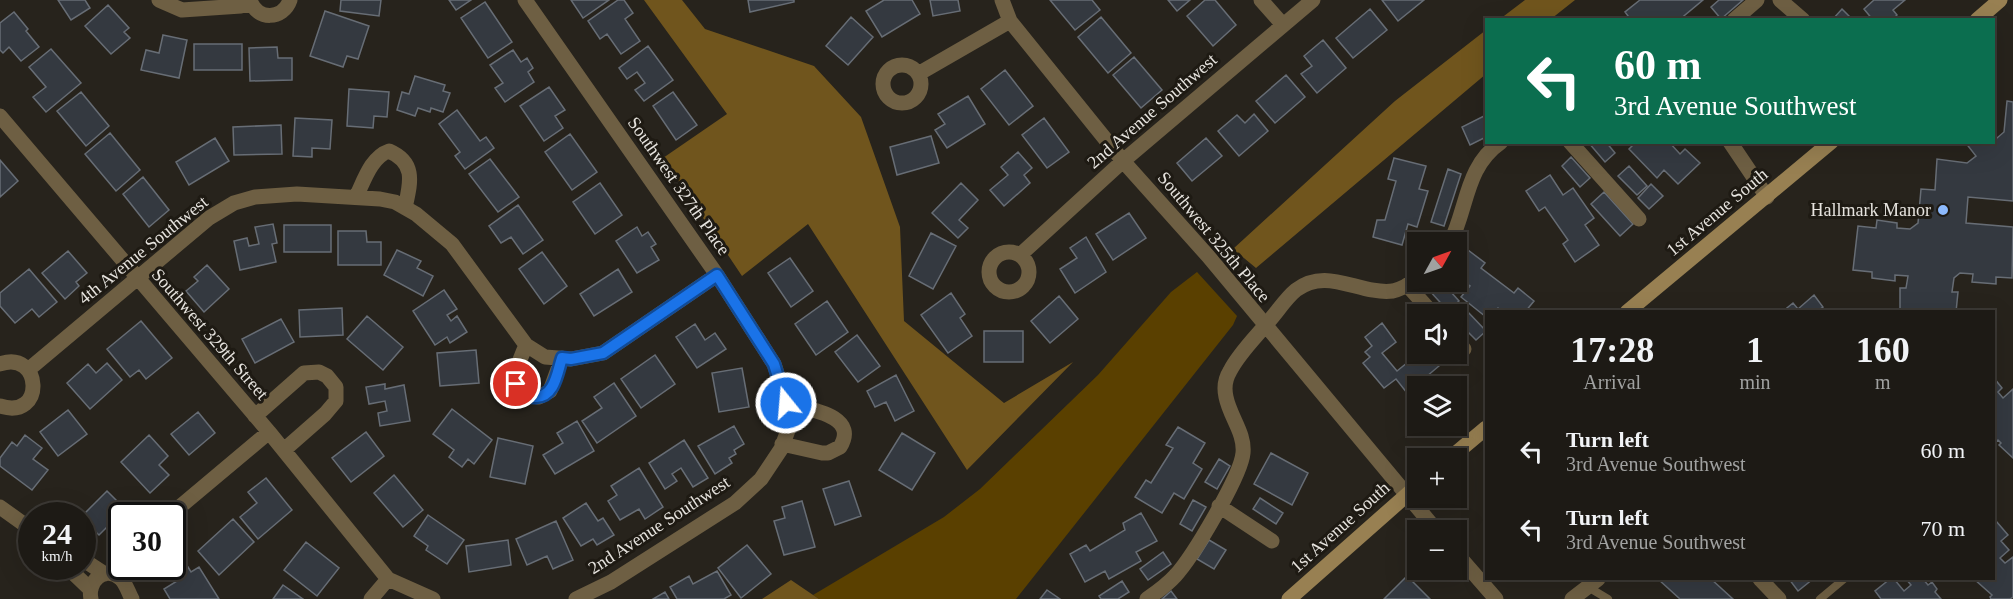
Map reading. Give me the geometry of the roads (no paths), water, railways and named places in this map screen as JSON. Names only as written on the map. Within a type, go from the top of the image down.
[{"type":"main road","points":[[1979,18],[2000,0]]},
{"type":"main road","name":"1st Avenue South","points":[[1629,310],[1829,144]]},
{"type":"main road","points":[[1462,448],[1485,429]]},
{"type":"main road","name":"1st Avenue South","points":[[1289,599],[1405,495]]},
{"type":"street","points":[[159,0],[182,10],[241,6],[250,2],[261,14],[275,16],[287,8],[290,0]]},
{"type":"street","name":"Southwest 327th Place","points":[[525,0],[717,275],[774,364],[786,403],[789,425],[782,447]]},
{"type":"street","name":"Southwest 325th Place","points":[[1002,0],[1010,21],[1123,160],[1208,256],[1264,327],[1427,520]]},
{"type":"street","points":[[1261,0],[1283,25]]},
{"type":"street","name":"2nd Avenue Southwest","points":[[1020,255],[1123,160],[1312,0]]},
{"type":"street","points":[[1736,18],[1757,0]]},
{"type":"street","points":[[1780,0],[1801,18]]},
{"type":"street","points":[[918,74],[1010,21]]},
{"type":"street","name":"Southwest 329th Street","points":[[0,116],[269,432],[388,579]]},
{"type":"street","points":[[1455,232],[1474,171],[1487,154],[1499,144]]},
{"type":"street","points":[[1572,144],[1639,219]]},
{"type":"street","points":[[1731,144],[1767,197]]},
{"type":"street","points":[[356,197],[373,163],[389,151],[398,155],[408,169],[411,179],[405,208]]},
{"type":"street","name":"4th Avenue Southwest","points":[[28,370],[209,218],[234,203],[255,196],[297,194],[394,201],[452,244],[526,345]]},
{"type":"street","points":[[562,358],[550,391],[538,397],[525,395],[516,384],[515,378],[526,345],[545,357],[562,358],[571,359],[603,353],[717,275]]},
{"type":"street","points":[[1147,599],[1180,570],[1236,478],[1243,455],[1241,436],[1226,398],[1226,381],[1233,365],[1264,327],[1293,293],[1312,282],[1333,280],[1385,291],[1397,290],[1407,285]]},
{"type":"street","points":[[0,364],[16,362],[28,370],[34,385],[29,400],[23,405],[15,408],[0,406]]},
{"type":"street","points":[[255,416],[304,373],[319,372],[327,376],[336,387],[336,401],[325,414],[284,450]]},
{"type":"street","points":[[782,447],[828,453],[840,447],[845,435],[844,429],[836,418],[786,403]]},
{"type":"street","points":[[186,502],[269,432]]},
{"type":"street","name":"2nd Avenue Southwest","points":[[576,599],[611,582],[735,502],[761,479],[782,447]]},
{"type":"street","points":[[1219,506],[1272,541]]},
{"type":"street","points":[[0,507],[18,520]]},
{"type":"street","points":[[1467,566],[1496,599]]},
{"type":"street","points":[[96,568],[123,584]]},
{"type":"street","points":[[370,599],[388,579],[433,599]]},
{"type":"street","points":[[78,580],[90,594]]},
{"type":"street","points":[[90,594],[94,580],[123,584]]},
{"type":"street","points":[[1761,580],[1779,599]]},
{"type":"street","points":[[1572,599],[1593,583]]},
{"type":"lane","points":[[1820,599],[1843,580]]},
{"type":"lane","points":[[1593,583],[1608,599]]},
{"type":"place","name":"Hallmark Manor","points":[[1943,210]]}]
